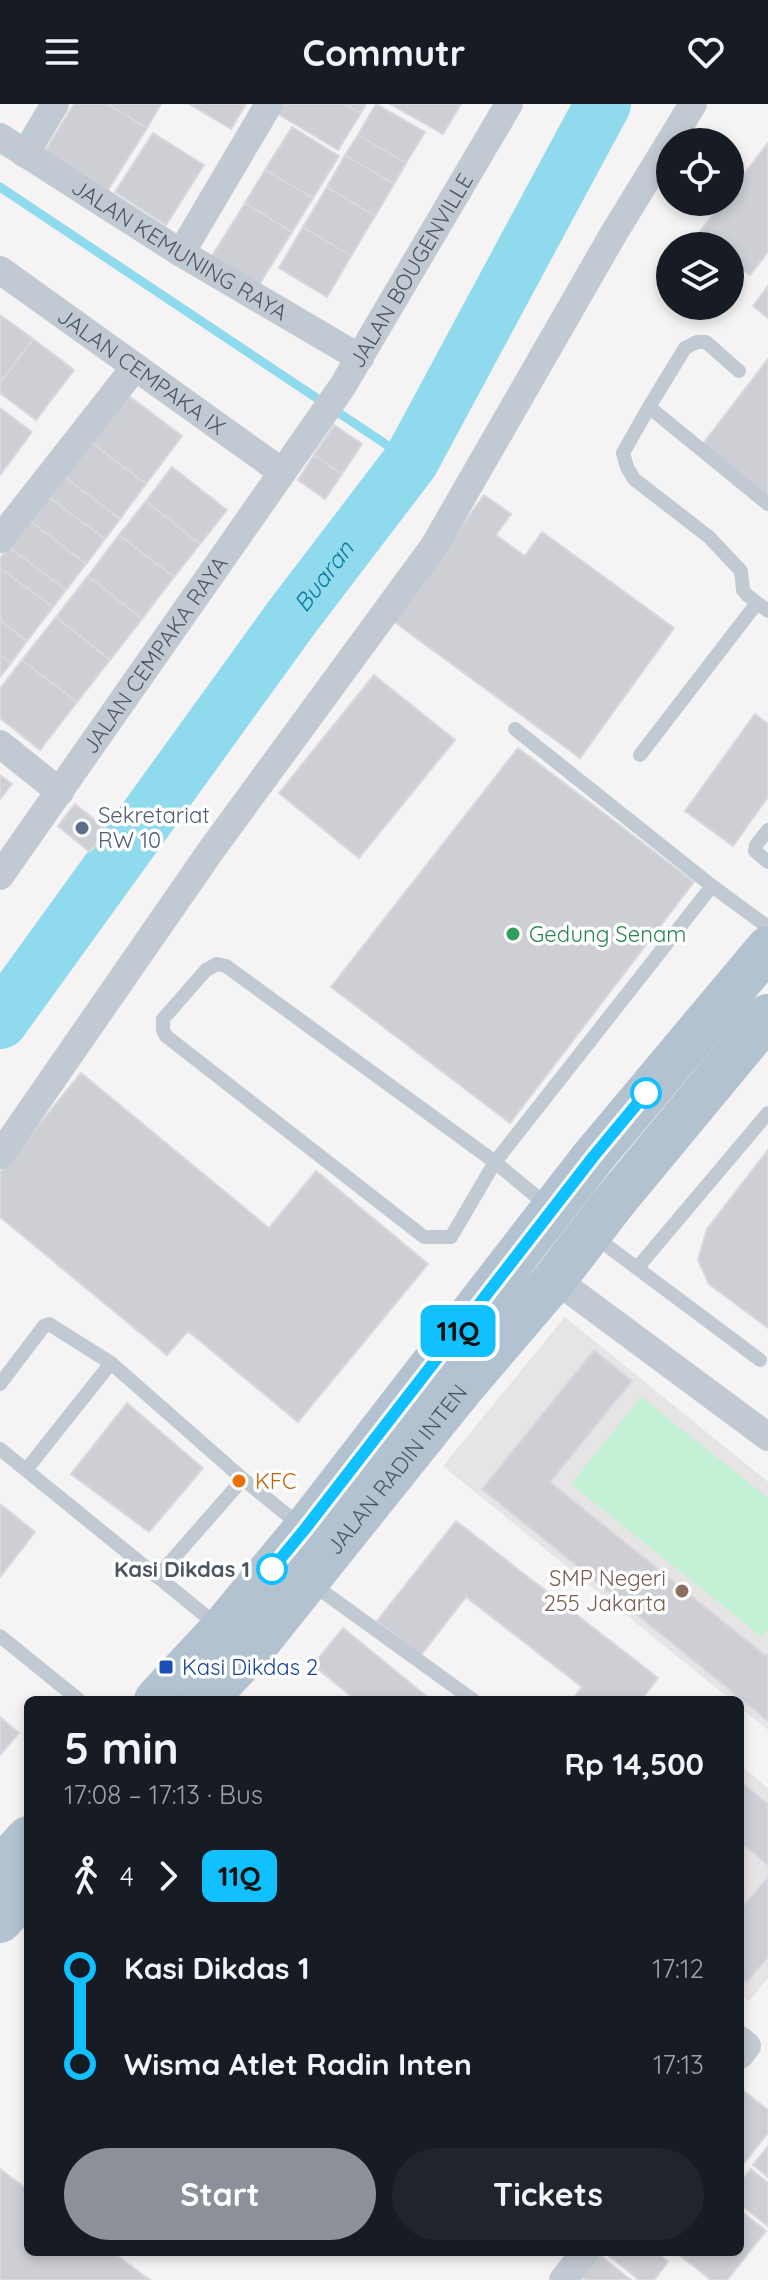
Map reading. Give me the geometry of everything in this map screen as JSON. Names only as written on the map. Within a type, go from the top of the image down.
[{"type":"main road","name":"JALAN RADIN INTEN","points":[[160,1696],[222,1629],[305,1529],[593,1157],[768,948]]},
{"type":"main road","name":"JALAN RADIN INTEN","points":[[209,1696],[252,1650],[461,1389],[555,1279],[768,1016]]},
{"type":"main road","points":[[0,1869],[24,1842]]},
{"type":"main road","points":[[0,1921],[24,1894]]},
{"type":"street","points":[[25,154],[55,104]]},
{"type":"street","points":[[181,253],[269,104]]},
{"type":"street","name":"JALAN BOUGENVILLE","points":[[308,435],[360,358],[509,104]]},
{"type":"street","points":[[0,1155],[212,849],[434,546],[614,233],[693,104]]},
{"type":"street","name":"JALAN KEMUNING RAYA","points":[[0,137],[181,253],[360,358]]},
{"type":"street","name":"JALAN CEMPAKA IX","points":[[0,270],[282,472]]},
{"type":"street","points":[[0,539],[9,509],[135,367]]},
{"type":"street","name":"JALAN CEMPAKA RAYA","points":[[0,876],[308,435]]},
{"type":"street","points":[[0,744],[60,792]]},
{"type":"street","points":[[555,1279],[768,1437]]},
{"type":"street","points":[[563,2280],[582,2256]]},
{"type":"lane","points":[[640,755],[762,607],[743,590],[741,571],[736,563],[709,537],[634,479],[623,453],[685,348],[697,342],[706,342],[739,371]]},
{"type":"lane","points":[[649,407],[768,504]]},
{"type":"lane","points":[[515,729],[768,927]]},
{"type":"lane","points":[[768,830],[755,851],[768,862]]},
{"type":"lane","points":[[553,1210],[495,1162],[226,966],[217,964],[206,970],[163,1019],[166,1036],[424,1237],[451,1237],[495,1162],[712,886]]},
{"type":"lane","points":[[638,1267],[768,1113]]},
{"type":"lane","points":[[590,1233],[760,1360]]},
{"type":"lane","points":[[0,1384],[47,1324],[111,1363],[305,1529]]},
{"type":"lane","points":[[26,1470],[111,1363]]},
{"type":"lane","points":[[0,1449],[222,1629]]},
{"type":"lane","points":[[158,1576],[243,1479]]},
{"type":"lane","points":[[308,1581],[467,1696]]},
{"type":"lane","points":[[0,1636],[74,1696]]},
{"type":"shaded area","name":"SMP Negeri 255 Jakarta","points":[[565,1317],[768,1482],[768,1730],[744,1711],[744,1696],[726,1696],[443,1466]]},
{"type":"shaded area","points":[[744,1768],[768,1788],[768,1978],[749,2001],[744,1997]]},
{"type":"green space","points":[[641,1397],[768,1498],[768,1630],[762,1637],[571,1484]]},
{"type":"building","points":[[74,104],[108,104],[147,128],[108,190],[45,151]]},
{"type":"building","points":[[108,104],[161,104],[147,128]]},
{"type":"building","points":[[189,104],[246,104],[231,129]]},
{"type":"building","points":[[284,104],[345,104],[361,113],[338,150],[278,114]]},
{"type":"building","points":[[345,104],[366,104],[361,113]]},
{"type":"building","points":[[376,104],[425,132],[406,163],[358,135]]},
{"type":"building","points":[[390,104],[461,104],[443,134]]},
{"type":"building","points":[[292,127],[339,156],[313,198],[265,170]]},
{"type":"building","points":[[153,133],[204,165],[166,225],[115,192]]},
{"type":"building","points":[[358,135],[406,163],[394,184],[345,155]]},
{"type":"building","points":[[768,143],[768,252],[750,275],[744,270],[744,232],[699,232],[712,216],[744,216],[744,174]]},
{"type":"building","points":[[345,155],[394,184],[375,216],[327,187]]},
{"type":"building","points":[[265,170],[313,198],[292,232],[245,203]]},
{"type":"building","points":[[327,187],[375,216],[351,256],[303,227]]},
{"type":"building","points":[[245,203],[292,232],[259,285],[212,256]]},
{"type":"building","points":[[303,227],[351,256],[327,297],[279,268]]},
{"type":"building","points":[[768,286],[768,318],[753,306]]},
{"type":"building","points":[[0,315],[33,339],[0,383]]},
{"type":"building","points":[[33,339],[74,370],[36,420],[0,393],[0,383]]},
{"type":"building","points":[[768,359],[768,496],[702,445]]},
{"type":"building","points":[[125,393],[182,436],[146,484],[88,440]]},
{"type":"building","points":[[0,408],[32,432],[0,475]]},
{"type":"building","points":[[334,425],[362,444],[342,474],[314,455]]},
{"type":"building","points":[[88,440],[146,484],[120,519],[62,475]]},
{"type":"building","points":[[314,455],[342,474],[325,499],[298,480]]},
{"type":"building","points":[[172,467],[227,510],[200,544],[146,501]]},
{"type":"building","points":[[62,475],[120,519],[105,539],[47,496]]},
{"type":"building","points":[[484,495],[511,514],[496,535],[525,556],[542,532],[674,628],[580,758],[393,621]]},
{"type":"building","points":[[47,496],[105,539],[86,564],[29,520]]},
{"type":"building","points":[[146,501],[200,544],[174,577],[119,535]]},
{"type":"building","points":[[29,520],[86,564],[66,590],[9,547]]},
{"type":"building","points":[[119,535],[174,577],[142,619],[88,576]]},
{"type":"building","points":[[9,547],[66,590],[53,607],[0,568],[0,558]]},
{"type":"building","points":[[0,568],[53,607],[27,641],[0,620]]},
{"type":"building","points":[[88,576],[142,619],[110,660],[56,617]]},
{"type":"building","points":[[56,617],[110,660],[77,702],[22,660]]},
{"type":"building","points":[[0,620],[27,641],[11,663],[0,655]]},
{"type":"building","points":[[0,655],[11,663],[0,677]]},
{"type":"building","points":[[22,660],[77,702],[40,750],[0,718],[0,689]]},
{"type":"building","points":[[374,675],[455,740],[359,858],[279,793]]},
{"type":"building","points":[[755,714],[768,724],[768,797],[733,846],[685,811]]},
{"type":"building","name":"Gedung Senam","points":[[518,748],[694,882],[510,1123],[331,987]]},
{"type":"building","points":[[0,775],[12,784],[0,799]]},
{"type":"building","name":"Sekretariat RW 10","points":[[75,804],[107,830],[90,852],[58,826]]},
{"type":"building","points":[[81,1073],[269,1228],[316,1171],[428,1264],[298,1422],[188,1331],[167,1355],[0,1217],[0,1172]]},
{"type":"building","points":[[768,1150],[768,1328],[709,1284],[698,1260],[707,1229]]},
{"type":"building","points":[[594,1350],[632,1381],[550,1482],[766,1656],[768,1654],[768,1721],[744,1702],[744,1696],[737,1696],[482,1489]]},
{"type":"building","points":[[127,1403],[203,1468],[149,1532],[71,1474]]},
{"type":"building","points":[[0,1504],[35,1532],[0,1577]]},
{"type":"building","points":[[456,1521],[658,1678],[644,1696],[575,1696],[582,1687],[466,1597],[421,1655],[377,1621]]},
{"type":"building","points":[[343,1628],[426,1696],[351,1696],[313,1665]]},
{"type":"building","points":[[0,1717],[19,1733],[0,1755]]},
{"type":"building","points":[[744,1784],[768,1804],[768,1865],[744,1845]]},
{"type":"building","points":[[768,1877],[768,1957],[747,1982],[744,1979],[744,1905]]},
{"type":"building","points":[[744,2091],[768,2110],[768,2133],[744,2163]]},
{"type":"building","points":[[768,2146],[768,2177],[753,2165]]},
{"type":"building","points":[[0,2169],[24,2187],[24,2256],[117,2256],[150,2280],[0,2280]]},
{"type":"building","points":[[751,2169],[768,2183],[768,2226],[744,2207],[744,2178]]},
{"type":"building","points":[[744,2213],[766,2231],[727,2280],[711,2280],[681,2256],[744,2256]]},
{"type":"building","points":[[595,2256],[601,2256],[631,2280],[585,2280],[579,2275]]},
{"type":"building","points":[[609,2256],[661,2256],[668,2262],[654,2280],[639,2280]]},
{"type":"waterway","name":"Buaran","points":[[0,1021],[292,617],[411,461],[603,104]]},
{"type":"waterway","points":[[0,187],[411,461]]},
{"type":"bus line","name":"11Q","points":[[272,1569],[646,1093]]},
{"type":"place","name":"Sekretariat RW 10","points":[[82,828]]},
{"type":"place","name":"Gedung Senam","points":[[513,934]]},
{"type":"place","name":"KFC","points":[[239,1481]]},
{"type":"place","name":"Kasi Dikdas 1","points":[[272,1569]]},
{"type":"place","name":"SMP Negeri 255 Jakarta","points":[[682,1591]]},
{"type":"place","name":"Kasi Dikdas 2","points":[[166,1667]]}]
